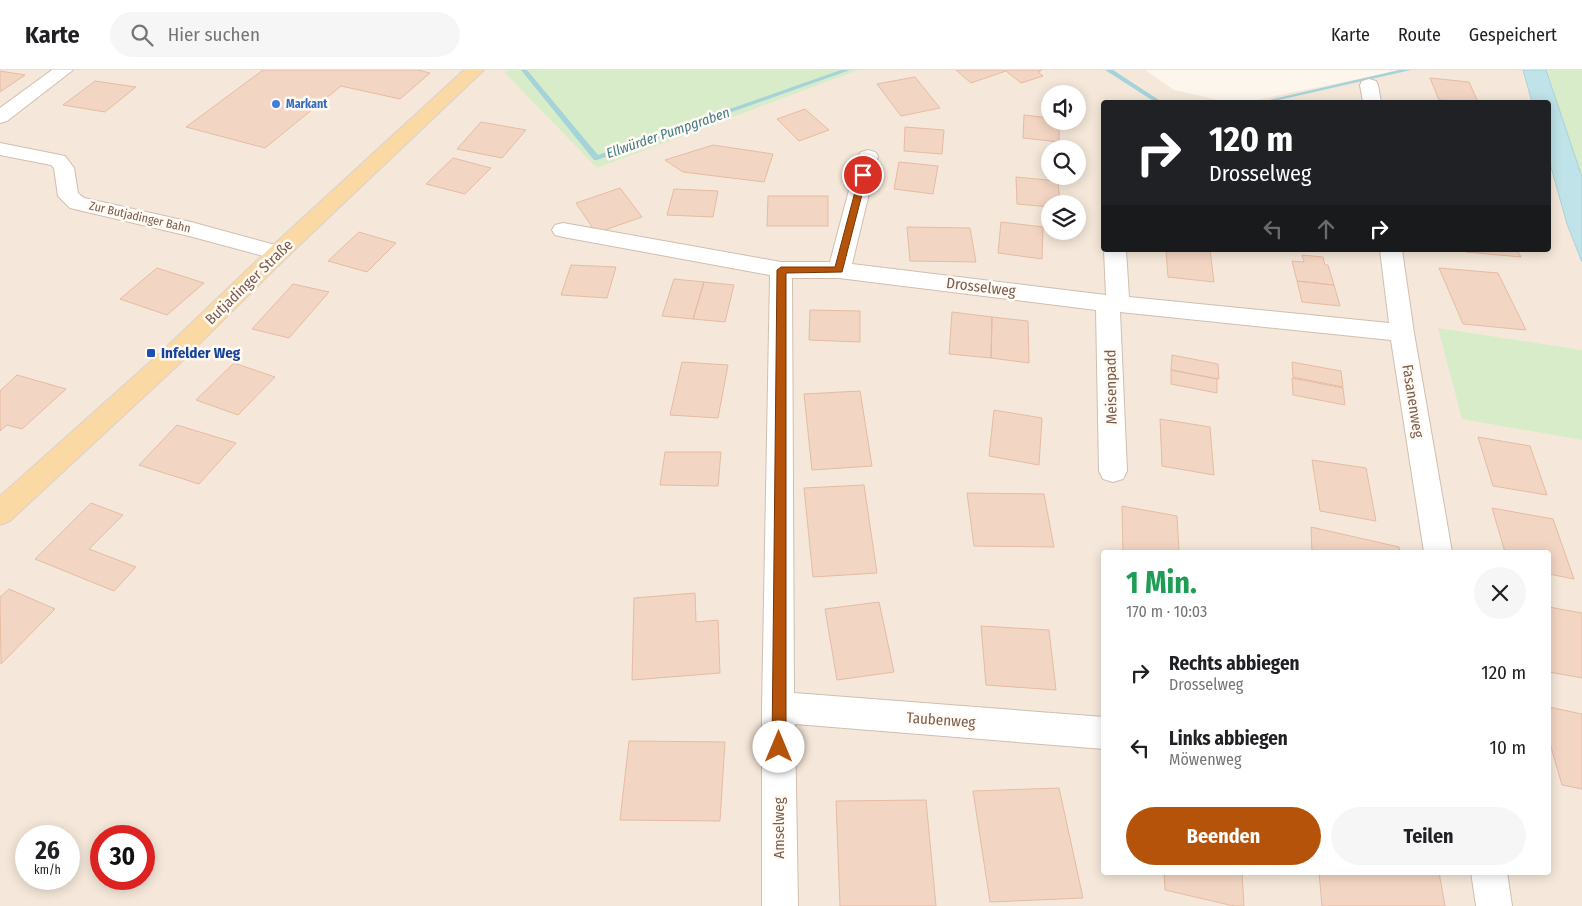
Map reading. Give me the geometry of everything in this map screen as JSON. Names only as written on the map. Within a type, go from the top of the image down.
[{"type":"main road","name":"Butjadinger Straße","points":[[0,513],[168,360],[278,253],[475,70]]},
{"type":"street","points":[[0,117],[64,70]]},
{"type":"street","name":"Zur Butjadinger Bahn","points":[[0,149],[58,160],[64,168],[68,196],[77,203],[192,229],[278,253]]},
{"type":"street","points":[[839,270],[868,156]]},
{"type":"street","name":"Drosselweg","points":[[563,230],[781,270],[839,270],[1113,303],[1402,333]]},
{"type":"street","name":"Meisenpadd","points":[[1113,471],[1115,252]]},
{"type":"street","name":"Fasanenweg","points":[[1391,252],[1402,333],[1438,550]]},
{"type":"street","name":"Amselweg","points":[[780,906],[778,707],[781,270]]},
{"type":"street","name":"Taubenweg","points":[[778,707],[1101,733]]},
{"type":"street","points":[[1489,875],[1494,906]]},
{"type":"shaded area","points":[[0,70],[1145,70],[1174,90],[1218,100],[1101,100],[1101,252],[1551,252],[1551,167],[1567,224],[1582,262],[1582,906],[0,906]]},
{"type":"shaded area","points":[[1402,70],[1523,70],[1531,100],[1256,100]]},
{"type":"green space","points":[[508,70],[858,70],[597,168],[505,73]]},
{"type":"green space","points":[[1546,70],[1582,70],[1582,177]]},
{"type":"green space","points":[[1438,328],[1582,350],[1582,440],[1462,419]]},
{"type":"water","points":[[1523,70],[1546,70],[1582,177],[1582,262],[1567,224],[1551,167],[1551,100],[1531,100]]},
{"type":"building","points":[[263,70],[418,70],[430,73],[400,99],[341,86],[265,148],[186,127]]},
{"type":"building","points":[[956,70],[1042,70],[1038,72],[1043,76],[1021,83],[1006,71],[971,83]]},
{"type":"building","points":[[0,71],[25,75],[0,92]]},
{"type":"building","points":[[915,77],[940,108],[901,116],[877,84]]},
{"type":"building","points":[[1430,78],[1469,82],[1477,100],[1439,100]]},
{"type":"building","points":[[95,81],[136,87],[105,112],[63,105]]},
{"type":"building","points":[[805,109],[829,130],[799,141],[777,119]]},
{"type":"building","points":[[1024,115],[1041,117],[1041,130],[1059,130],[1059,140],[1023,138]]},
{"type":"building","points":[[481,122],[526,130],[502,158],[457,149]]},
{"type":"building","points":[[905,127],[944,130],[942,154],[904,151]]},
{"type":"building","points":[[713,145],[773,154],[764,182],[683,172],[665,160]]},
{"type":"building","points":[[453,158],[491,168],[465,194],[426,184]]},
{"type":"building","points":[[899,162],[938,166],[933,194],[894,189]]},
{"type":"building","points":[[1016,177],[1041,179],[1041,185],[1058,185],[1059,195],[1041,195],[1041,206],[1017,204]]},
{"type":"building","points":[[620,188],[642,217],[596,233],[576,203]]},
{"type":"building","points":[[674,189],[718,191],[713,217],[667,215]]},
{"type":"building","points":[[768,196],[828,196],[828,226],[767,226]]},
{"type":"building","points":[[1001,222],[1041,227],[1042,259],[998,253]]},
{"type":"building","points":[[907,227],[970,228],[976,262],[910,261]]},
{"type":"building","points":[[359,232],[396,243],[367,272],[328,261]]},
{"type":"building","points":[[1166,252],[1210,252],[1214,282],[1168,277]]},
{"type":"building","points":[[1466,252],[1518,252],[1521,257]]},
{"type":"building","points":[[1302,255],[1323,257],[1325,265],[1328,265],[1334,285],[1297,281],[1292,261],[1304,262]]},
{"type":"building","points":[[571,265],[616,267],[607,298],[561,295]]},
{"type":"building","points":[[157,268],[204,283],[167,315],[120,299]]},
{"type":"building","points":[[1439,268],[1498,273],[1526,330],[1463,324]]},
{"type":"building","points":[[674,279],[704,282],[693,319],[662,316]]},
{"type":"building","points":[[1297,281],[1334,285],[1340,306],[1302,302]]},
{"type":"building","points":[[704,282],[734,285],[725,322],[693,319]]},
{"type":"building","points":[[293,284],[329,292],[289,338],[252,329]]},
{"type":"building","points":[[810,310],[860,311],[860,342],[809,340]]},
{"type":"building","points":[[952,312],[992,317],[991,358],[949,354]]},
{"type":"building","points":[[992,317],[1028,321],[1029,363],[991,358]]},
{"type":"building","points":[[1172,355],[1218,364],[1219,379],[1171,370]]},
{"type":"building","points":[[682,362],[728,365],[718,418],[670,415]]},
{"type":"building","points":[[1292,362],[1341,371],[1343,387],[1293,377]]},
{"type":"building","points":[[234,363],[275,377],[238,415],[196,400]]},
{"type":"building","points":[[1171,370],[1217,379],[1217,393],[1171,384]]},
{"type":"building","points":[[17,375],[66,389],[22,429],[7,425],[0,431],[0,391]]},
{"type":"building","points":[[1292,378],[1343,388],[1345,405],[1293,395]]},
{"type":"building","points":[[860,391],[872,466],[812,470],[804,394]]},
{"type":"building","points":[[994,410],[1042,418],[1039,465],[989,456]]},
{"type":"building","points":[[1160,419],[1210,427],[1214,475],[1162,466]]},
{"type":"building","points":[[177,425],[236,443],[199,484],[139,465]]},
{"type":"building","points":[[1478,437],[1530,446],[1547,495],[1493,486]]},
{"type":"building","points":[[665,452],[721,452],[718,486],[660,485]]},
{"type":"building","points":[[1312,460],[1366,468],[1376,521],[1320,511]]},
{"type":"building","points":[[864,485],[877,573],[813,577],[804,488]]},
{"type":"building","points":[[967,493],[1044,494],[1054,547],[974,546]]},
{"type":"building","points":[[91,503],[123,515],[89,549],[136,567],[114,591],[35,559]]},
{"type":"building","points":[[1122,506],[1177,516],[1179,550],[1123,550]]},
{"type":"building","points":[[1492,508],[1553,519],[1574,579],[1551,574],[1551,550],[1504,550]]},
{"type":"building","points":[[1311,527],[1399,547],[1400,550],[1312,550]]},
{"type":"building","points":[[9,589],[55,609],[1,664],[0,597]]},
{"type":"building","points":[[695,593],[696,622],[718,620],[720,673],[632,680],[634,598]]},
{"type":"building","points":[[879,602],[894,672],[837,680],[825,609]]},
{"type":"building","points":[[1551,607],[1582,613],[1582,678],[1551,672]]},
{"type":"building","points":[[981,626],[1049,630],[1056,690],[986,685]]},
{"type":"building","points":[[1551,707],[1582,714],[1582,789],[1562,785],[1551,747]]},
{"type":"building","points":[[629,741],[725,742],[720,821],[620,820]]},
{"type":"building","points":[[1059,788],[1083,898],[990,902],[973,791]]},
{"type":"building","points":[[926,800],[936,906],[840,906],[836,801]]},
{"type":"building","points":[[1164,875],[1242,875],[1244,906],[1234,906],[1165,890]]},
{"type":"building","points":[[1319,875],[1440,875],[1445,906],[1322,906]]},
{"type":"waterway","name":"Ellwürder Pumpgraben","points":[[524,70],[597,158],[847,70]]},
{"type":"waterway","name":"Ellwürder Pumpgraben","points":[[1108,70],[1156,100]]},
{"type":"waterway","name":"Ellwürder Pumpgraben","points":[[1272,100],[1408,70]]},
{"type":"place","name":"Markant","points":[[276,104]]},
{"type":"place","name":"Infelder Weg","points":[[151,353]]},
{"type":"route","points":[[779,747],[781,270],[839,270],[863,175]]}]
